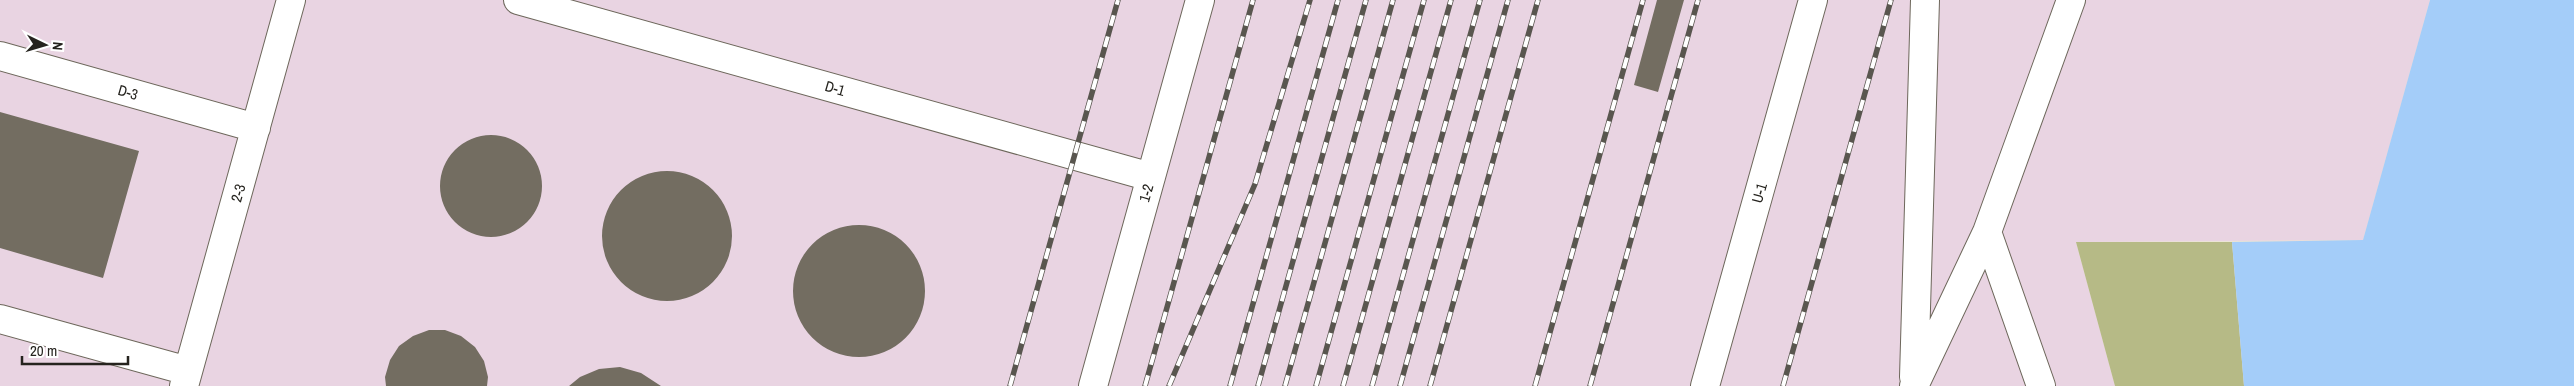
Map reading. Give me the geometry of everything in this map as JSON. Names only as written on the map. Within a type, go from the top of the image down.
[{"type":"lane","name":"2-3","points":[[186,379],[292,0]]},
{"type":"lane","name":"D-1","points":[[518,0],[1151,176]]},
{"type":"lane","name":"1-2","points":[[1092,386],[1200,0]]},
{"type":"lane","name":"U-1","points":[[1705,386],[1814,0]]},
{"type":"lane","points":[[1914,386],[1925,0]]},
{"type":"lane","points":[[1914,386],[1987,232],[2071,0]]},
{"type":"lane","name":"D-3","points":[[0,56],[256,128]]},
{"type":"lane","points":[[1987,232],[2041,386]]},
{"type":"lane","points":[[0,319],[186,379]]},
{"type":"shaded area","points":[[0,0],[2430,0],[2363,240],[2076,242],[2115,386],[0,386]]},
{"type":"green space","points":[[2076,242],[2232,242],[2244,386],[2115,386]]},
{"type":"water","points":[[2430,0],[2574,0],[2574,386],[2244,386],[2232,242],[2363,240]]},
{"type":"building","points":[[1657,0],[1684,0],[1658,92],[1634,85]]},
{"type":"building","points":[[0,112],[139,151],[103,278],[0,248]]},
{"type":"building","points":[[491,135],[510,139],[527,150],[538,167],[542,186],[538,205],[527,222],[510,233],[491,237],[472,233],[455,222],[444,205],[440,186],[444,167],[455,150],[472,139]]},
{"type":"building","points":[[667,171],[680,172],[692,176],[713,190],[727,211],[731,223],[731,249],[727,261],[713,282],[692,296],[680,300],[667,301],[654,300],[642,296],[621,282],[607,261],[603,249],[602,236],[603,223],[607,211],[621,190],[642,176],[654,172]]},
{"type":"building","points":[[859,225],[872,226],[884,230],[906,244],[920,266],[924,278],[924,304],[920,316],[906,338],[884,352],[872,356],[859,357],[846,356],[834,352],[812,338],[798,316],[794,304],[793,291],[794,278],[798,266],[812,244],[834,230],[846,226]]},
{"type":"building","points":[[429,330],[445,330],[461,336],[475,347],[484,361],[488,377],[487,386],[386,386],[385,377],[390,360],[399,346],[413,336]]},
{"type":"building","points":[[620,367],[641,373],[661,386],[569,386],[580,377],[599,369]]},
{"type":"railway","points":[[1010,386],[1118,0]]},
{"type":"railway","points":[[1145,386],[1253,0]]},
{"type":"railway","points":[[1169,386],[1255,184],[1310,0]]},
{"type":"railway","points":[[1230,386],[1338,0]]},
{"type":"railway","points":[[1258,386],[1366,0]]},
{"type":"railway","points":[[1285,386],[1393,0]]},
{"type":"railway","points":[[1316,386],[1424,0]]},
{"type":"railway","points":[[1343,386],[1451,0]]},
{"type":"railway","points":[[1372,386],[1480,0]]},
{"type":"railway","points":[[1400,386],[1508,0]]},
{"type":"railway","points":[[1430,386],[1538,0]]},
{"type":"railway","points":[[1535,386],[1643,0]]},
{"type":"railway","points":[[1590,386],[1698,0]]},
{"type":"railway","points":[[1783,386],[1891,0]]}]
